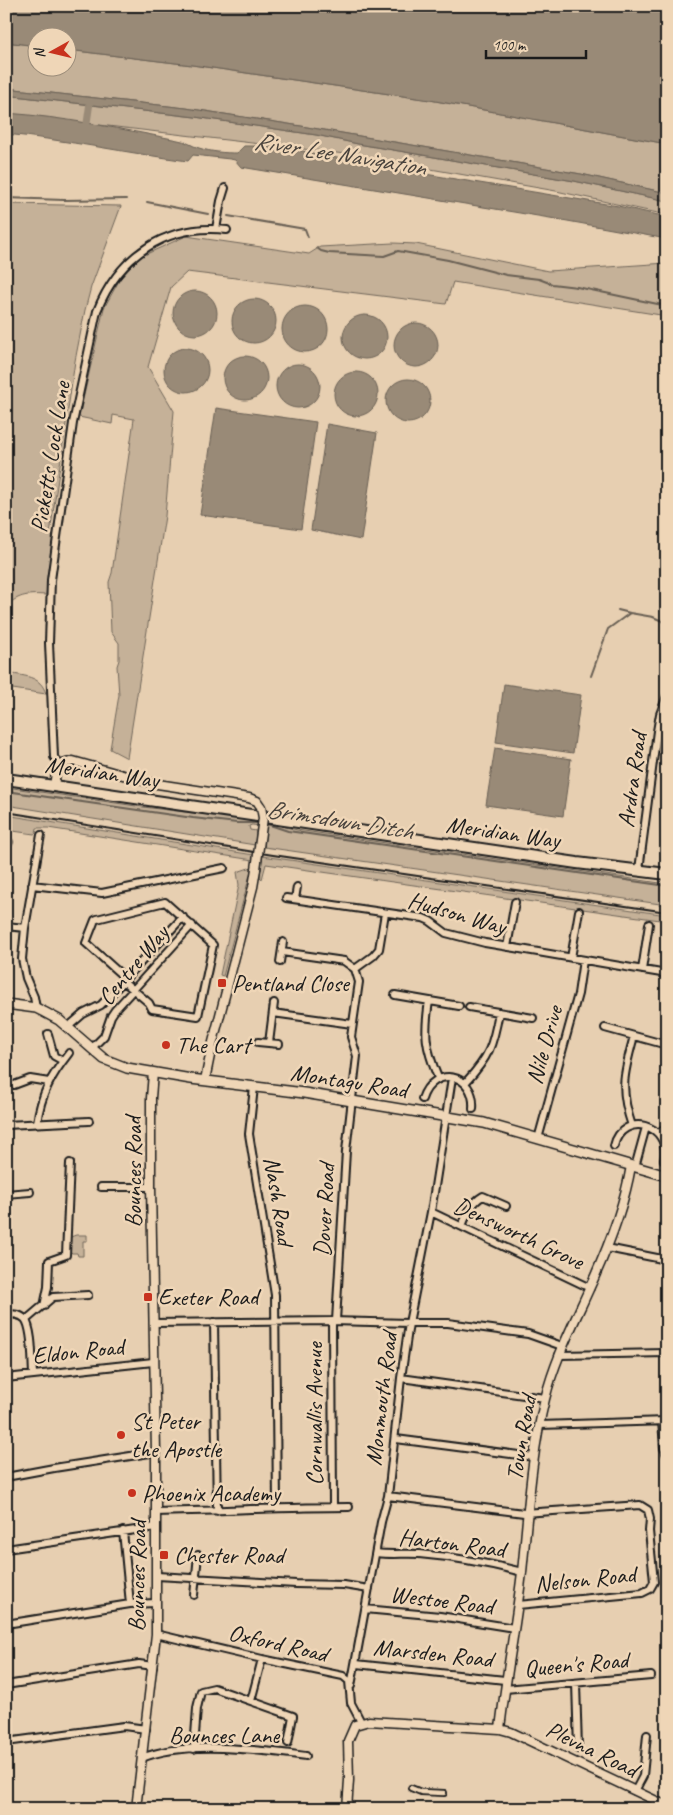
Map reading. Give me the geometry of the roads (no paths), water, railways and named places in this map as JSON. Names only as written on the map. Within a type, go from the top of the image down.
[{"type":"main road","name":"Meridian Way","points":[[6,779],[577,863],[667,874]]},
{"type":"main road","points":[[6,1004],[36,1008]]},
{"type":"main road","name":"Montagu Road","points":[[36,1008],[51,1015],[68,1027],[104,1059],[118,1066],[153,1073],[304,1092],[484,1124],[667,1176]]},
{"type":"street","points":[[216,229],[225,188]]},
{"type":"street","name":"Picketts Lock Lane","points":[[60,765],[54,757],[49,643],[51,580],[73,423],[94,320],[110,285],[130,261],[148,246],[178,233],[207,228],[227,230]]},
{"type":"street","name":"Ardra Road","points":[[639,870],[657,731],[660,714],[667,696]]},
{"type":"street","points":[[54,786],[56,773],[60,765],[73,761],[151,783],[249,798],[258,801],[262,807],[263,818],[253,887],[205,1080]]},
{"type":"street","points":[[36,1008],[23,965],[25,928],[40,835]]},
{"type":"street","points":[[32,885],[102,893],[224,868]]},
{"type":"street","points":[[295,899],[297,887]]},
{"type":"street","name":"Hudson Way","points":[[286,898],[427,919],[446,933],[507,947],[667,974]]},
{"type":"street","points":[[183,917],[165,902],[95,920],[86,943],[134,991],[149,1003],[150,1008],[156,1011],[198,1016],[213,945],[192,925]]},
{"type":"street","points":[[507,947],[515,902]]},
{"type":"street","points":[[572,958],[579,911]]},
{"type":"street","points":[[282,952],[344,961],[355,969],[373,956],[379,949],[385,912]]},
{"type":"street","name":"Centre Way","points":[[68,1027],[83,1014],[101,1005],[183,917],[192,925],[115,1010],[104,1036],[92,1048]]},
{"type":"street","points":[[642,970],[649,924]]},
{"type":"street","points":[[6,926],[25,928]]},
{"type":"street","points":[[280,962],[283,942]]},
{"type":"street","name":"Nile Drive","points":[[538,1139],[578,994],[583,960]]},
{"type":"street","name":"Dover Road","points":[[334,1321],[346,1152],[357,1056],[351,1037],[358,982],[355,969]]},
{"type":"street","points":[[395,995],[459,1006]]},
{"type":"street","points":[[429,1001],[425,1025],[426,1042],[430,1060],[438,1078]]},
{"type":"street","points":[[269,1043],[274,1003]]},
{"type":"street","points":[[469,1007],[533,1018]]},
{"type":"street","points":[[466,1082],[484,1062],[491,1048],[500,1012]]},
{"type":"street","points":[[273,1013],[352,1024]]},
{"type":"street","points":[[604,1028],[667,1045]]},
{"type":"street","points":[[48,1034],[54,1056],[63,1061]]},
{"type":"street","points":[[632,1126],[624,1098],[623,1082],[634,1036]]},
{"type":"street","points":[[258,1042],[279,1044]]},
{"type":"street","points":[[37,1123],[40,1104],[49,1082],[69,1053]]},
{"type":"street","name":"Bounces Road","points":[[136,1809],[156,1634],[156,1452],[151,1187],[151,1098],[153,1073]]},
{"type":"street","points":[[422,1099],[429,1084],[438,1078],[452,1078],[466,1082],[473,1097],[473,1109]]},
{"type":"street","name":"Monmouth Road","points":[[351,1686],[377,1553],[381,1522],[388,1496],[409,1323],[431,1212],[452,1078]]},
{"type":"street","points":[[6,1085],[14,1085],[30,1079],[49,1082]]},
{"type":"street","name":"Nash Road","points":[[254,1087],[249,1134],[275,1295],[277,1507]]},
{"type":"street","points":[[6,1125],[89,1121]]},
{"type":"street","points":[[614,1146],[618,1136],[632,1126],[646,1127],[659,1133],[665,1145],[664,1160]]},
{"type":"street","points":[[659,1133],[667,1126]]},
{"type":"street","points":[[633,1166],[646,1127]]},
{"type":"street","points":[[44,1306],[48,1287],[49,1261],[66,1256],[70,1163]]},
{"type":"street","name":"Town Road","points":[[500,1729],[505,1680],[518,1605],[534,1456],[545,1398],[562,1346],[607,1248],[622,1208],[633,1166]]},
{"type":"street","points":[[101,1187],[151,1187]]},
{"type":"street","points":[[6,1194],[30,1192]]},
{"type":"street","points":[[462,1226],[468,1211],[475,1201],[482,1196],[506,1206]]},
{"type":"street","name":"Densworth Grove","points":[[431,1212],[590,1288]]},
{"type":"street","points":[[607,1248],[667,1260]]},
{"type":"street","points":[[26,1320],[53,1297],[88,1295]]},
{"type":"street","points":[[6,1314],[19,1315],[26,1320],[29,1330],[33,1374]]},
{"type":"street","points":[[154,1323],[334,1321],[448,1323],[528,1334],[562,1346]]},
{"type":"street","name":"Cornwallis Avenue","points":[[333,1507],[334,1321]]},
{"type":"street","points":[[214,1322],[217,1512]]},
{"type":"street","points":[[559,1355],[667,1352]]},
{"type":"street","name":"Eldon Road","points":[[6,1378],[154,1362]]},
{"type":"street","points":[[401,1378],[545,1398]]},
{"type":"street","points":[[540,1425],[664,1421],[664,1448],[667,1456]]},
{"type":"street","points":[[396,1439],[534,1456]]},
{"type":"street","points":[[6,1477],[156,1452]]},
{"type":"street","points":[[388,1496],[528,1512]]},
{"type":"street","points":[[156,1512],[217,1512],[277,1507],[350,1507]]},
{"type":"street","name":"Nelson Road","points":[[518,1605],[642,1592],[647,1591],[653,1586],[649,1531],[650,1519],[646,1507],[528,1512]]},
{"type":"street","points":[[6,1549],[156,1527]]},
{"type":"street","points":[[123,1531],[130,1604]]},
{"type":"street","name":"Harton Road","points":[[377,1553],[393,1555],[417,1554],[479,1561],[522,1572]]},
{"type":"street","points":[[194,1595],[198,1554]]},
{"type":"street","points":[[157,1576],[344,1585],[369,1589]]},
{"type":"street","points":[[6,1624],[130,1604],[156,1604]]},
{"type":"street","name":"Westoe Road","points":[[365,1609],[440,1616],[514,1628]]},
{"type":"street","name":"Oxford Road","points":[[156,1634],[343,1676],[349,1681],[351,1686],[351,1703],[361,1722]]},
{"type":"street","points":[[251,1701],[262,1659]]},
{"type":"street","points":[[6,1685],[138,1664],[153,1666]]},
{"type":"street","name":"Marsden Road","points":[[356,1664],[505,1680]]},
{"type":"street","name":"Queen's Road","points":[[504,1689],[651,1676]]},
{"type":"street","points":[[576,1683],[578,1749]]},
{"type":"street","points":[[194,1749],[197,1708],[201,1691],[214,1688],[294,1716],[288,1743]]},
{"type":"street","points":[[347,1809],[349,1780],[348,1741],[355,1726],[361,1722]]},
{"type":"street","name":"Plevna Road","points":[[361,1722],[500,1729],[521,1736],[667,1806]]},
{"type":"street","points":[[6,1742],[124,1726],[146,1728]]},
{"type":"street","points":[[635,1791],[643,1776],[647,1734]]},
{"type":"street","name":"Bounces Lane","points":[[142,1758],[163,1752],[194,1749],[262,1750],[306,1756]]},
{"type":"street","points":[[410,1788],[421,1792],[444,1794]]},
{"type":"waterway","points":[[86,130],[90,102]]},
{"type":"waterway","points":[[6,198],[64,200],[126,199]]},
{"type":"waterway","points":[[147,202],[208,214]]},
{"type":"waterway","points":[[228,216],[305,229],[308,237]]},
{"type":"waterway","points":[[317,248],[329,253],[384,256],[398,251],[448,260],[506,275],[539,279],[552,284],[577,287],[667,306]]},
{"type":"waterway","points":[[618,610],[630,613]]},
{"type":"waterway","points":[[591,676],[608,629],[630,613],[653,617],[667,623]]},
{"type":"waterway","name":"Brimsdown Ditch","points":[[6,791],[193,818],[237,823],[259,823]]},
{"type":"waterway","name":"Brimsdown Ditch","points":[[264,823],[288,831],[667,886]]},
{"type":"railway","points":[[6,812],[273,855],[667,912]]},
{"type":"place","name":"Pentland Close","points":[[222,983]]},
{"type":"place","name":"The Cart","points":[[166,1045]]},
{"type":"place","name":"Exeter Road","points":[[148,1297]]},
{"type":"place","name":"St Peter the Apostle","points":[[121,1435]]},
{"type":"place","name":"Phoenix Academy","points":[[132,1493]]},
{"type":"place","name":"Chester Road","points":[[164,1555]]},
{"type":"water label","name":"River Lee Navigation","points":[[340,153]]}]
